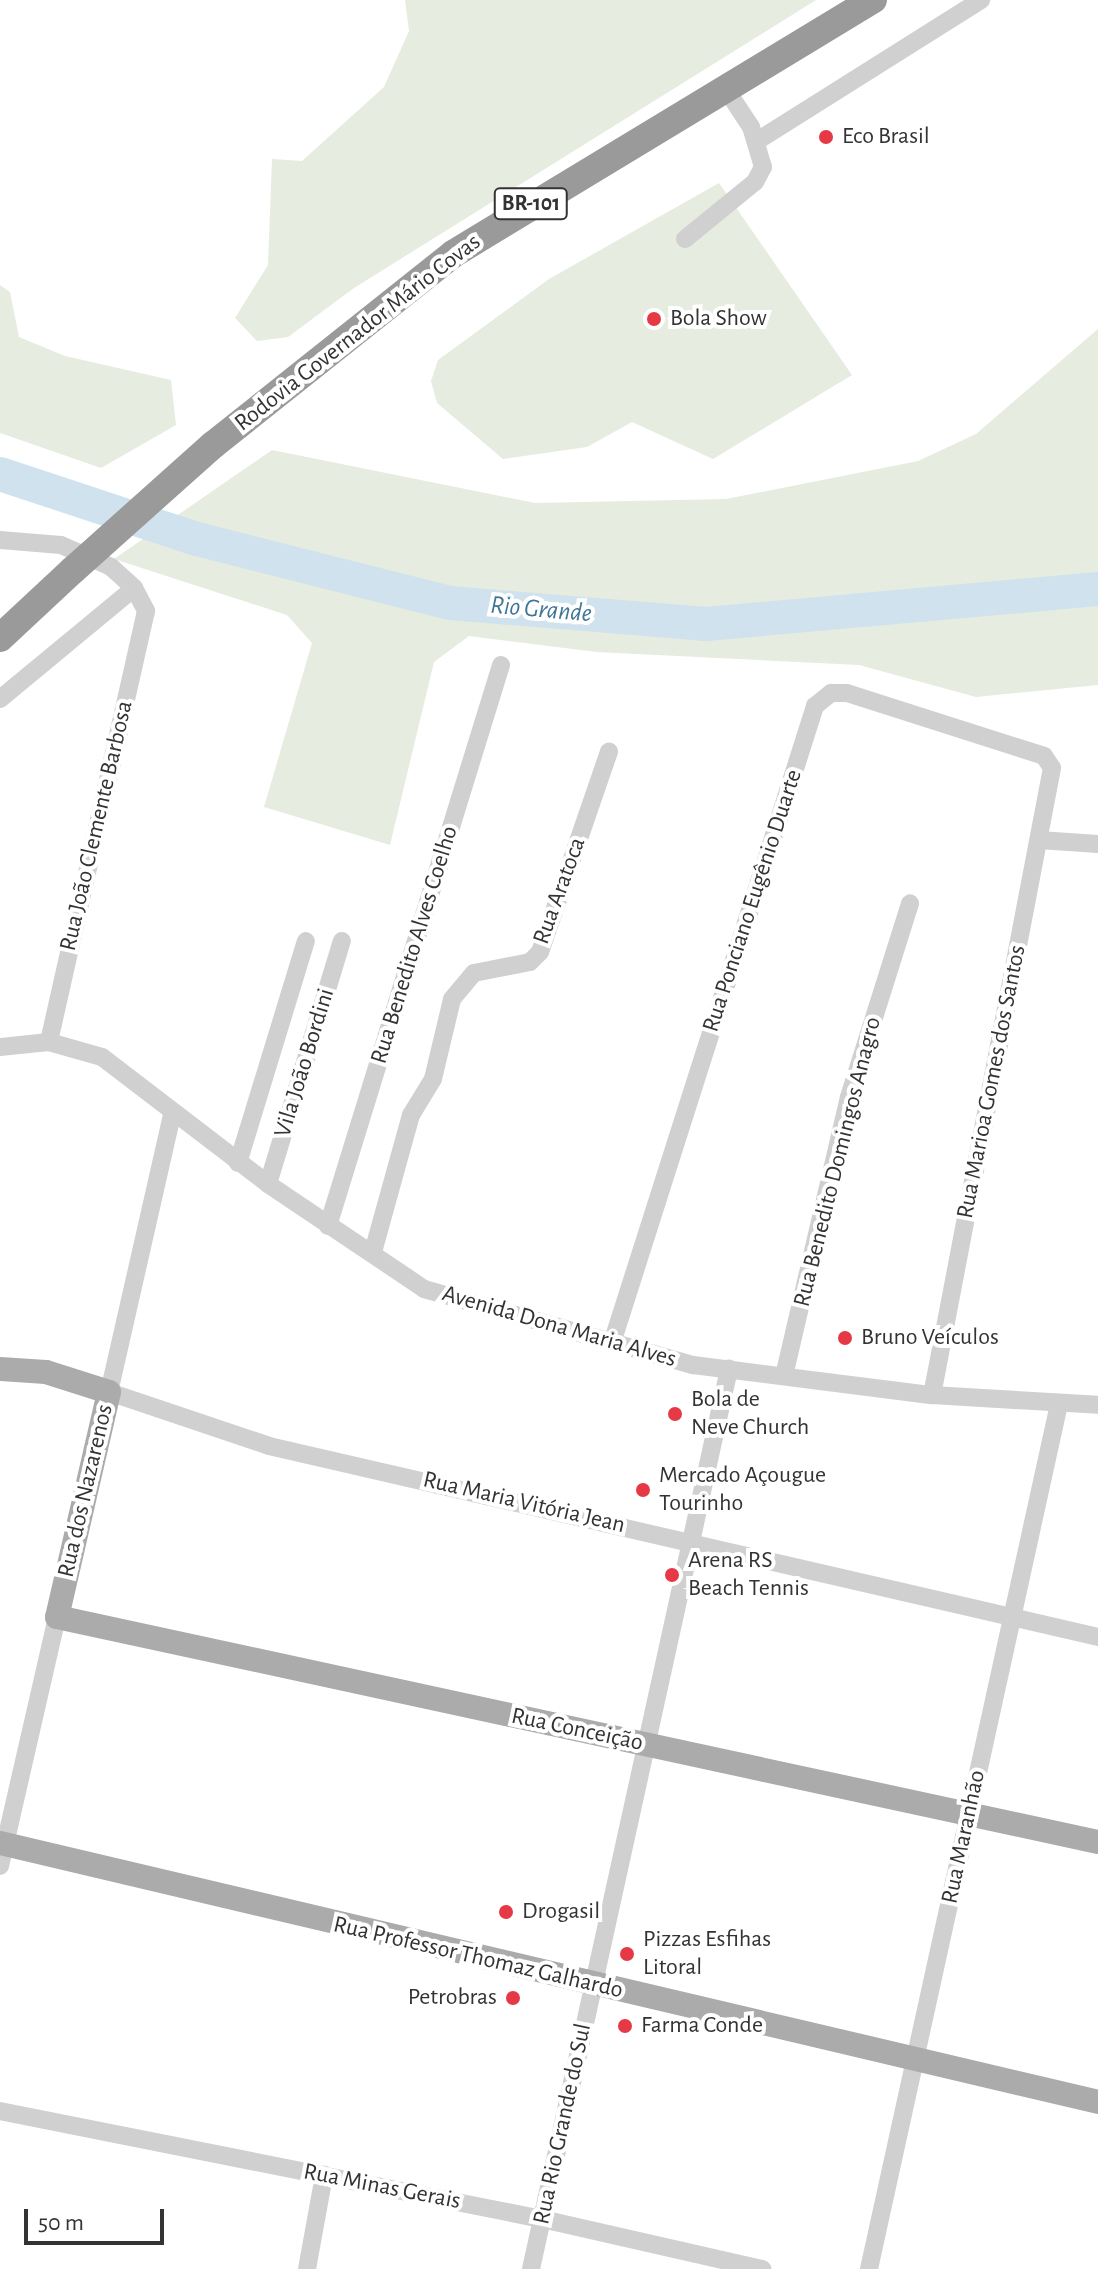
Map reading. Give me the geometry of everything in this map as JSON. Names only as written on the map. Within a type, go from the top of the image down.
[{"type":"highway","name":"Rodovia Governador Mário Covas","points":[[0,638],[213,445],[453,254],[724,86],[873,0]]},
{"type":"main road","name":"Rua Maria Vitória Jean","points":[[0,1369],[46,1372],[109,1392]]},
{"type":"main road","name":"Rua dos Nazarenos","points":[[57,1617],[109,1392]]},
{"type":"main road","name":"Rua Conceição","points":[[57,1617],[1098,1842]]},
{"type":"main road","name":"Rua Professor Thomaz Galhardo","points":[[2,1851],[1098,2102]]},
{"type":"street","points":[[757,141],[981,0]]},
{"type":"street","points":[[685,239],[755,182],[763,167],[757,141],[724,86]]},
{"type":"street","points":[[0,540],[61,545],[111,567],[134,588],[0,699]]},
{"type":"street","name":"Rua João Clemente Barbosa","points":[[49,1042],[146,611],[134,588]]},
{"type":"street","name":"Rua Benedito Alves Coelho","points":[[328,1226],[501,665]]},
{"type":"street","name":"Rua Ponciano Eugênio Duarte","points":[[612,1343],[815,706],[831,693],[847,693],[1044,756],[1052,768]]},
{"type":"street","name":"Rua Aratoca","points":[[373,1252],[411,1115],[433,1079],[452,999],[474,973],[530,962],[540,952],[609,752]]},
{"type":"street","name":"Rua Marioa Gomes dos Santos","points":[[932,1395],[1052,768]]},
{"type":"street","points":[[1039,840],[1098,844]]},
{"type":"street","name":"Rua Benedito Domingos Anagro","points":[[784,1376],[849,1097],[910,903]]},
{"type":"street","name":"Vila João Bordini","points":[[238,1163],[306,941]]},
{"type":"street","name":"Vila João Bordini","points":[[268,1184],[342,941]]},
{"type":"street","name":"Avenida Dona Maria Alves","points":[[0,1047],[49,1042],[102,1057],[172,1115],[238,1163],[424,1289],[664,1359],[932,1395],[1098,1405]]},
{"type":"street","name":"Rua dos Nazarenos","points":[[109,1392],[172,1115]]},
{"type":"street","name":"Rua Rio Grande do Sul","points":[[531,2269],[729,1369]]},
{"type":"street","name":"Rua Maria Vitória Jean","points":[[109,1392],[269,1446],[691,1540],[1098,1637]]},
{"type":"street","name":"Rua Maranhão","points":[[869,2269],[1059,1404]]},
{"type":"street","name":"Rua dos Nazarenos","points":[[2,1851],[57,1617]]},
{"type":"street","name":"Rua Minas Gerais","points":[[0,2111],[542,2219],[762,2269]]},
{"type":"street","points":[[307,2269],[324,2175]]},
{"type":"shaded area","points":[[405,0],[816,0],[354,288],[288,337],[257,341],[235,318],[268,265],[272,159],[302,161],[384,87],[409,31]]},
{"type":"shaded area","name":"Bola Show","points":[[719,183],[852,375],[713,459],[632,422],[587,447],[503,459],[437,403],[431,381],[438,360],[549,279]]},
{"type":"shaded area","points":[[0,285],[10,292],[19,337],[65,356],[171,380],[176,425],[101,468],[0,433]]},
{"type":"shaded area","points":[[1098,329],[1098,685],[976,697],[859,665],[597,652],[469,636],[434,662],[390,845],[264,807],[312,643],[287,615],[114,559],[272,450],[535,503],[726,499],[918,461],[976,434]]},
{"type":"waterway","name":"Rio Grande","points":[[0,474],[197,539],[450,603],[706,624],[1098,589]]},
{"type":"place","name":"Eco Brasil","points":[[826,137]]},
{"type":"place","name":"Bola Show","points":[[654,319]]},
{"type":"place","name":"Bruno Veículos","points":[[845,1338]]},
{"type":"place","name":"Bola de Neve Church","points":[[675,1414]]},
{"type":"place","name":"Mercado Açougue Tourinho","points":[[643,1490]]},
{"type":"place","name":"Arena RS Beach Tennis","points":[[672,1575]]},
{"type":"place","name":"Drogasil","points":[[506,1912]]},
{"type":"place","name":"Pizzas Esfihas Litoral","points":[[627,1954]]},
{"type":"place","name":"Petrobras","points":[[513,1998]]},
{"type":"place","name":"Farma Conde","points":[[625,2026]]}]
